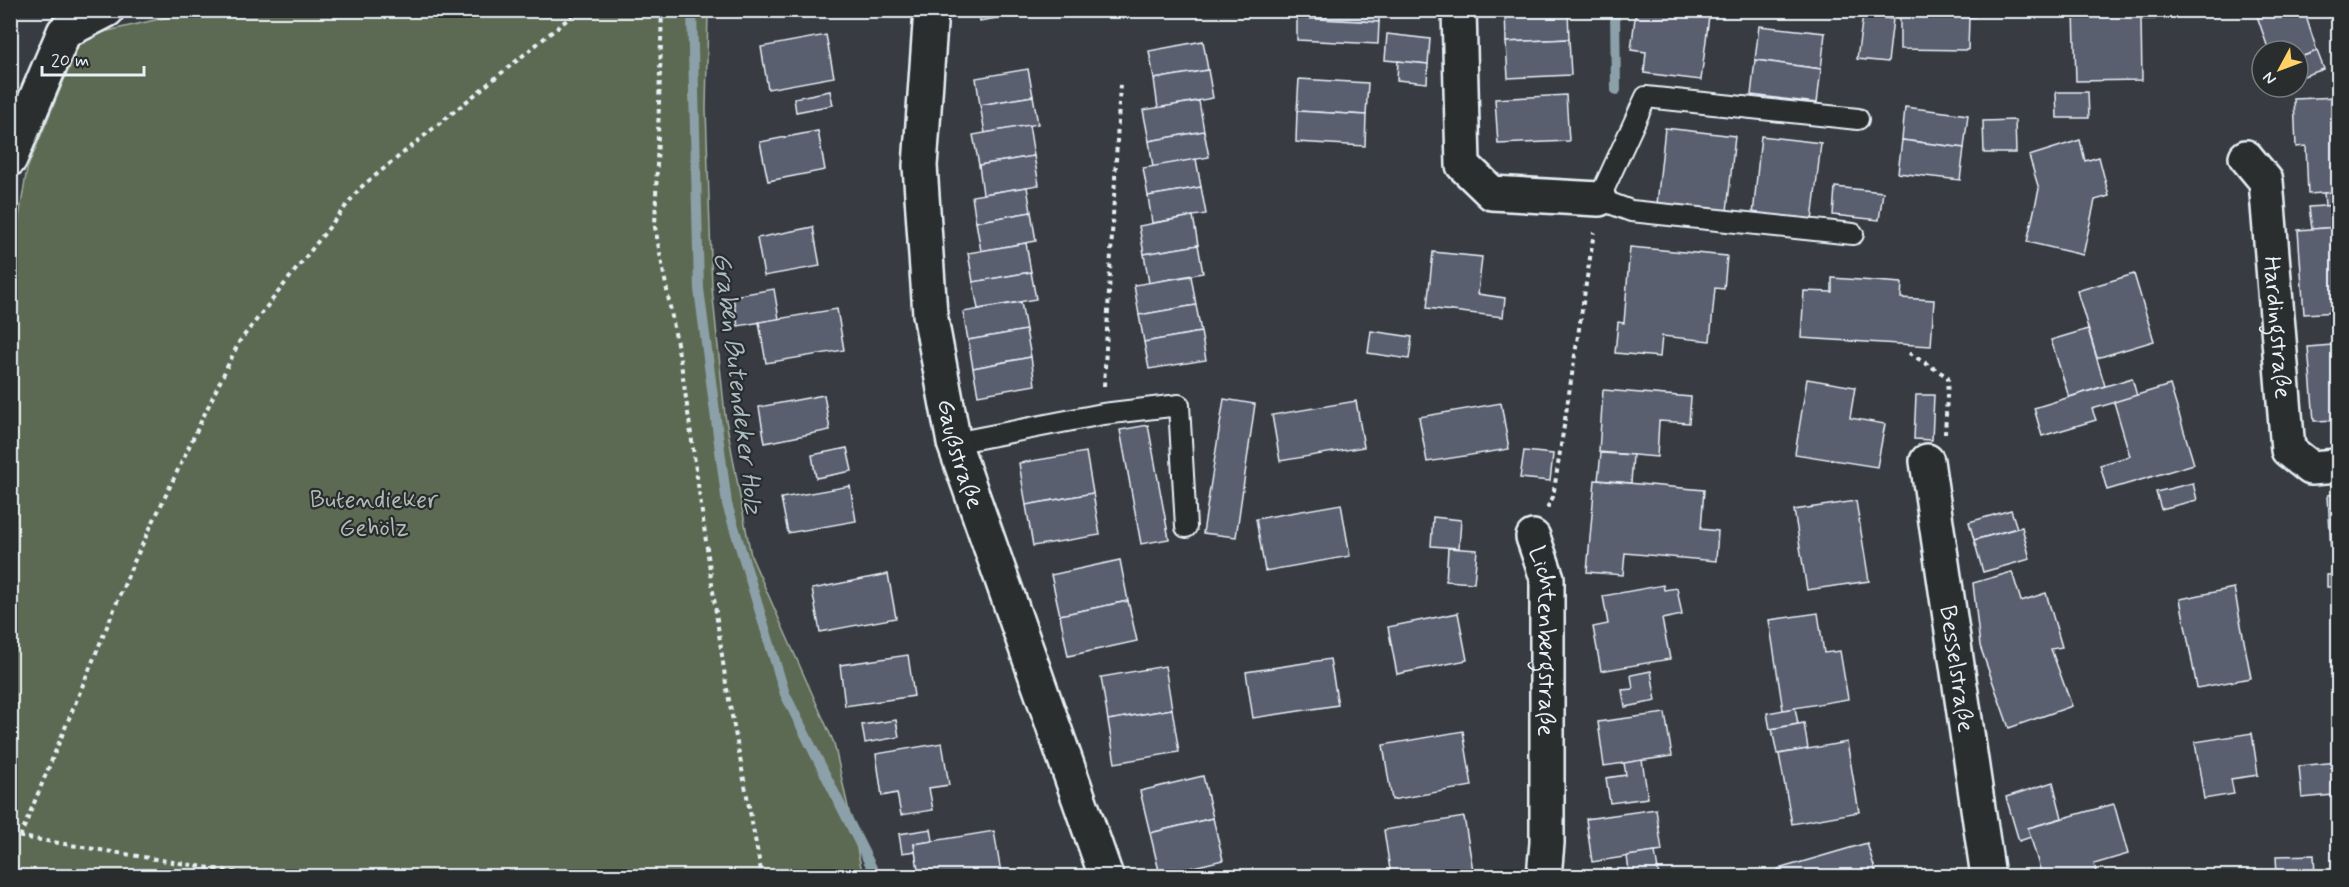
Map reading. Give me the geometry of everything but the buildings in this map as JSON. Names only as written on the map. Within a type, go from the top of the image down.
[{"type":"street","points":[[10,159],[64,32],[107,10]]},
{"type":"street","name":"Gaußstraße","points":[[931,10],[920,166],[930,314],[954,443],[1106,876]]},
{"type":"street","points":[[1459,10],[1463,165],[1492,193],[1599,199]]},
{"type":"street","name":"Hardingstraße","points":[[2246,157],[2266,181],[2288,450],[2311,468],[2338,466]]},
{"type":"street","name":"Besselstraße","points":[[1927,461],[1988,876]]},
{"type":"street","name":"Lichtenbergstraße","points":[[1533,537],[1546,578],[1547,843],[1544,876]]},
{"type":"lane","points":[[1853,234],[1631,211],[1599,199],[1646,97],[1857,118]]},
{"type":"lane","points":[[954,443],[1103,414],[1179,405],[1186,527]]},
{"type":"path","points":[[20,837],[132,566],[239,342],[360,188],[579,10]]},
{"type":"path","points":[[662,10],[655,227],[682,370],[726,684],[762,876]]},
{"type":"path","points":[[1103,414],[1120,84]]},
{"type":"path","name":"Lichtenbergstraße","points":[[1533,537],[1553,497],[1599,199]]},
{"type":"path","points":[[1909,353],[1948,377],[1945,441],[1927,461]]},
{"type":"path","points":[[10,835],[258,876]]},
{"type":"green space","name":"Butendieker Gehölz","points":[[198,10],[708,11],[706,109],[712,288],[725,415],[751,556],[834,743],[863,876],[11,876],[11,265],[27,169],[82,37]]},
{"type":"waterway","name":"Graben Butendeker Holz","points":[[692,10],[699,289],[727,504],[785,694],[876,876]]},
{"type":"waterway","points":[[1615,10],[1616,90]]}]
